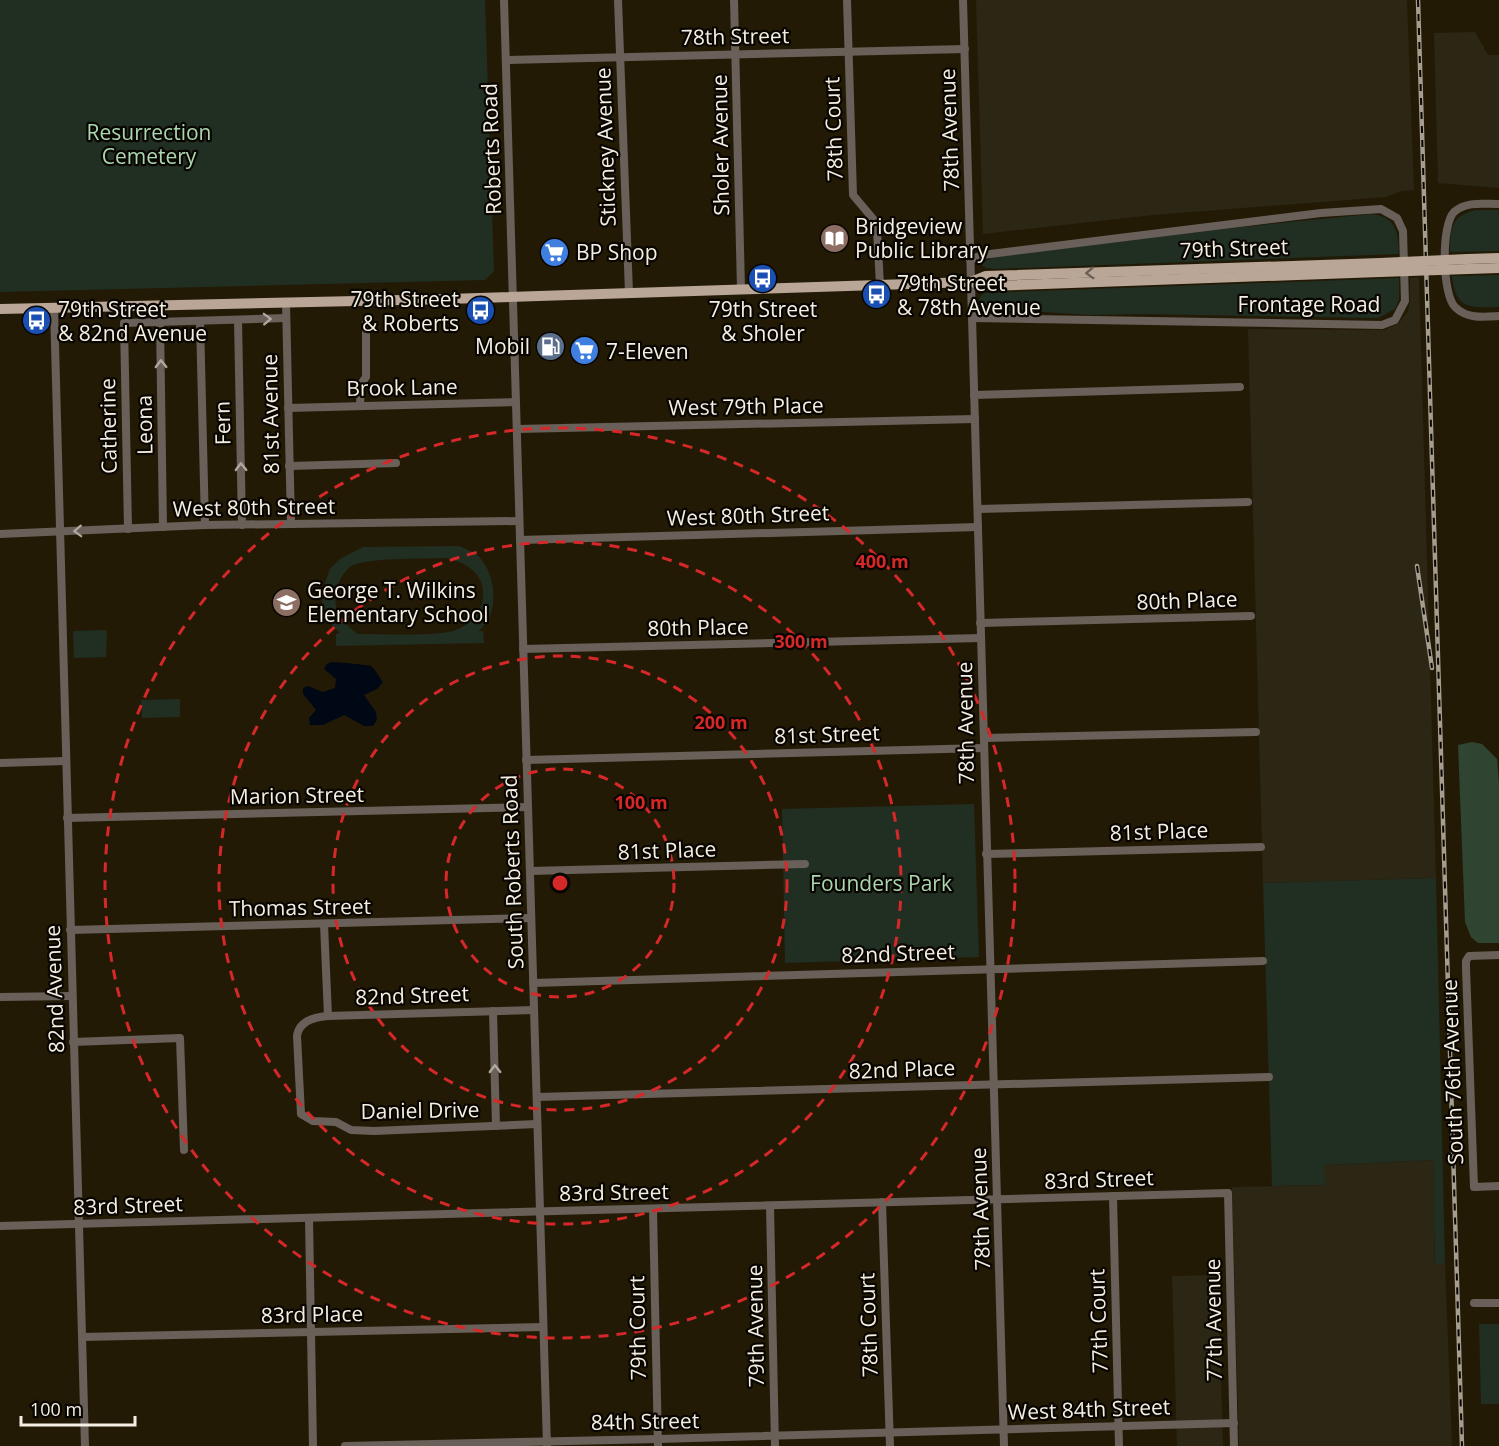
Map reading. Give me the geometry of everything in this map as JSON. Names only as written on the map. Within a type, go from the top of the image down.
[{"type":"main road","name":"79th Street","points":[[0,309],[513,297],[971,282],[986,276],[1468,264],[1499,258]]},
{"type":"main road","name":"79th Street","points":[[1468,264],[1499,268]]},
{"type":"street","name":"Roberts Road","points":[[504,0],[513,297]]},
{"type":"street","name":"Stickney Avenue","points":[[618,0],[629,293]]},
{"type":"street","name":"Sholer Avenue","points":[[734,0],[741,289]]},
{"type":"street","name":"78th Court","points":[[847,0],[853,195],[873,220],[877,230],[880,285]]},
{"type":"street","name":"78th Avenue","points":[[963,0],[1004,1446]]},
{"type":"street","name":"78th Street","points":[[506,60],[965,49]]},
{"type":"street","points":[[1499,204],[1473,204],[1460,208],[1450,218],[1446,238],[1448,292],[1453,305],[1461,312],[1473,316],[1499,316]]},
{"type":"street","name":"Frontage Road","points":[[970,260],[982,255],[1158,231],[1321,213],[1381,209],[1397,218],[1403,231],[1405,301],[1395,320],[1382,325],[972,318]]},
{"type":"street","name":"South Roberts Road","points":[[513,297],[547,1444]]},
{"type":"street","name":"81st Avenue","points":[[285,303],[291,525]]},
{"type":"street","name":"82nd Avenue","points":[[54,308],[58,532],[85,1446]]},
{"type":"street","points":[[160,322],[286,318]]},
{"type":"street","name":"Fern","points":[[238,320],[242,525]]},
{"type":"street","points":[[200,321],[205,525]]},
{"type":"street","name":"Catherine","points":[[128,529],[124,323],[160,322]]},
{"type":"street","name":"Leona","points":[[160,322],[164,527]]},
{"type":"street","points":[[360,406],[361,384],[366,377],[366,323]]},
{"type":"street","points":[[975,395],[1240,387]]},
{"type":"street","name":"Brook Lane","points":[[288,408],[516,402]]},
{"type":"street","name":"West 79th Place","points":[[517,429],[975,419]]},
{"type":"street","points":[[290,466],[396,463]]},
{"type":"street","points":[[978,509],[1248,502]]},
{"type":"street","name":"West 80th Street","points":[[0,534],[205,525],[519,521]]},
{"type":"street","name":"West 80th Street","points":[[520,540],[978,527]]},
{"type":"street","name":"80th Place","points":[[980,623],[1251,616]]},
{"type":"street","name":"80th Place","points":[[523,649],[981,638]]},
{"type":"street","name":"81st Street","points":[[526,760],[1256,732]]},
{"type":"street","points":[[0,763],[65,761]]},
{"type":"street","name":"Marion Street","points":[[67,818],[528,807]]},
{"type":"street","name":"81st Place","points":[[986,854],[1261,846]]},
{"type":"street","name":"81st Place","points":[[530,871],[805,864]]},
{"type":"street","name":"Thomas Street","points":[[70,930],[531,918]]},
{"type":"street","points":[[324,924],[328,1016]]},
{"type":"street","name":"South 76th Avenue","points":[[1499,955],[1469,956],[1466,961],[1474,1187],[1499,1186]]},
{"type":"street","name":"82nd Street","points":[[533,983],[1263,961]]},
{"type":"street","points":[[0,997],[72,996]]},
{"type":"street","name":"82nd Street","points":[[328,1016],[534,1010]]},
{"type":"street","points":[[493,1011],[496,1126]]},
{"type":"street","name":"Daniel Drive","points":[[328,1016],[308,1020],[298,1030],[301,1114],[313,1121],[336,1122],[351,1130],[537,1124]]},
{"type":"street","points":[[73,1042],[180,1038],[184,1150]]},
{"type":"street","name":"82nd Place","points":[[537,1096],[1269,1077]]},
{"type":"street","name":"83rd Street","points":[[0,1226],[1228,1193]]},
{"type":"street","name":"77th Avenue","points":[[1228,1193],[1234,1446]]},
{"type":"street","name":"77th Court","points":[[1113,1196],[1119,1446]]},
{"type":"street","name":"78th Court","points":[[882,1202],[890,1446]]},
{"type":"street","name":"79th Avenue","points":[[770,1206],[775,1446]]},
{"type":"street","name":"79th Court","points":[[653,1209],[658,1443]]},
{"type":"street","points":[[309,1218],[313,1446]]},
{"type":"street","points":[[1474,1303],[1499,1303]]},
{"type":"street","name":"83rd Place","points":[[81,1337],[543,1327]]},
{"type":"street","name":"West 84th Street","points":[[946,1431],[1234,1423]]},
{"type":"street","name":"84th Street","points":[[345,1446],[658,1443],[775,1436],[946,1431]]},
{"type":"shaded area","points":[[976,0],[1407,0],[1414,190],[1401,191],[1386,197],[1153,215],[983,234]]},
{"type":"shaded area","points":[[1475,32],[1488,55],[1499,55],[1499,188],[1438,183],[1434,33]]},
{"type":"shaded area","points":[[1419,277],[1436,878],[1263,883],[1248,329],[1385,330],[1399,323],[1408,311],[1410,278]]},
{"type":"shaded area","points":[[332,662],[371,666],[383,682],[377,689],[364,695],[376,712],[377,720],[373,726],[364,726],[344,715],[323,725],[310,725],[309,718],[316,710],[303,694],[303,688],[308,686],[323,692],[335,688],[336,679],[324,669]]},
{"type":"shaded area","points":[[1433,1160],[1435,1263],[1445,1263],[1452,1446],[1239,1446],[1232,1187],[1324,1185],[1324,1165]]},
{"type":"shaded area","points":[[1218,1275],[1223,1446],[1177,1446],[1172,1276]]},
{"type":"green space","name":"Resurrection Cemetery","points":[[0,0],[485,0],[494,271],[485,280],[0,292]]},
{"type":"green space","points":[[1476,210],[1499,210],[1499,251],[1450,252],[1452,230],[1457,220]]},
{"type":"green space","points":[[1372,214],[1387,219],[1394,227],[1397,233],[1399,254],[994,269],[982,265],[993,257],[1241,227]]},
{"type":"green space","points":[[1499,275],[1499,307],[1472,306],[1461,301],[1454,287],[1452,276]]},
{"type":"green space","points":[[1399,278],[1399,300],[1395,309],[1378,318],[1088,315],[1017,310],[990,311],[982,307],[979,299],[983,293]]},
{"type":"green space","points":[[459,546],[476,554],[487,568],[494,594],[491,612],[479,631],[483,631],[484,643],[336,646],[336,634],[340,633],[329,622],[322,608],[323,589],[330,569],[340,559],[363,547]],"holes":[[[447,558],[473,570],[482,585],[483,594],[479,609],[470,622],[463,627],[448,632],[427,634],[358,634],[340,616],[336,605],[336,592],[339,582],[350,567],[368,562],[396,559]]]},
{"type":"green space","points":[[73,631],[107,631],[106,657],[74,658]]},
{"type":"green space","points":[[180,699],[180,717],[142,718],[141,700]]},
{"type":"green space","points":[[1472,742],[1482,744],[1497,759],[1499,943],[1478,943],[1471,937],[1465,922],[1458,745]]},
{"type":"green space","name":"Founders Park","points":[[974,804],[979,957],[785,963],[782,809]]},
{"type":"green space","points":[[1436,878],[1445,1263],[1435,1263],[1433,1160],[1324,1165],[1325,1185],[1272,1186],[1263,883]]},
{"type":"green space","points":[[1479,1324],[1499,1324],[1499,1404],[1481,1404]]},
{"type":"railway","points":[[1418,0],[1462,1446]]},
{"type":"railway","points":[[1417,566],[1432,668]]},
{"type":"place","name":"Bridgeview Public Library","points":[[834,238]]},
{"type":"place","name":"BP Shop","points":[[555,252]]},
{"type":"place","name":"79th Street & Sholer","points":[[763,278]]},
{"type":"place","name":"79th Street & 78th Avenue","points":[[876,295]]},
{"type":"place","name":"79th Street & Roberts","points":[[480,311]]},
{"type":"place","name":"79th Street & 82nd Avenue","points":[[37,321]]},
{"type":"place","name":"Mobil","points":[[551,346]]},
{"type":"place","name":"7-Eleven","points":[[585,351]]},
{"type":"place","name":"George T. Wilkins Elementary School","points":[[286,602]]}]
